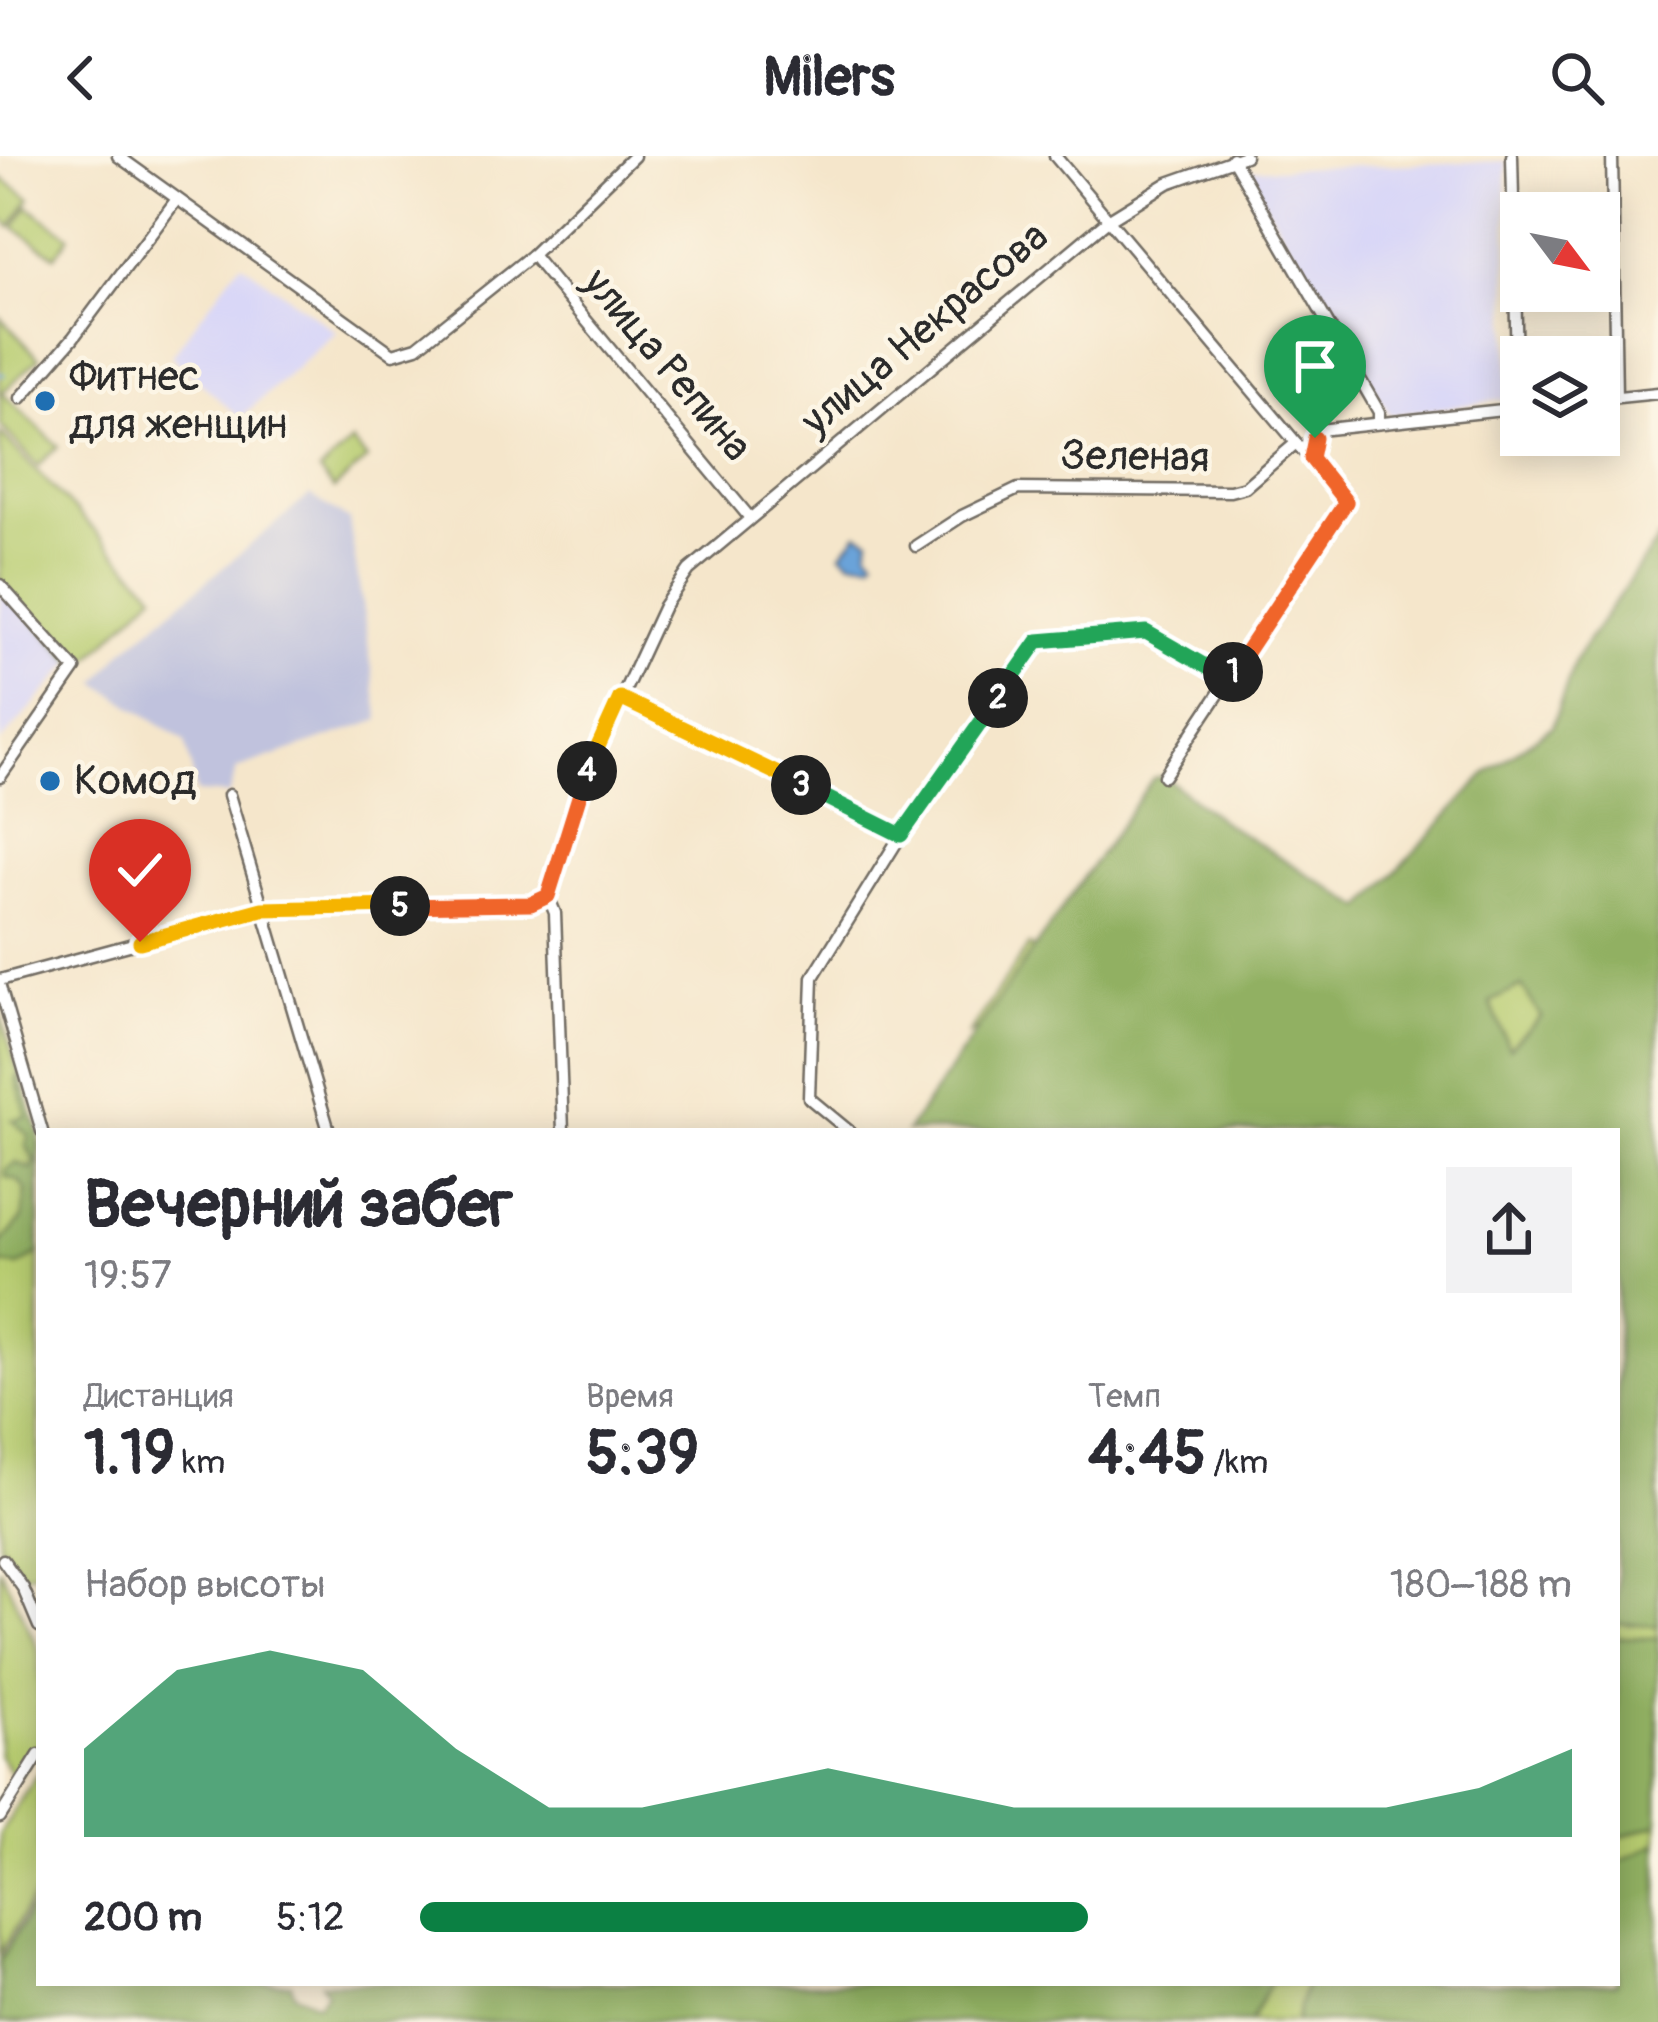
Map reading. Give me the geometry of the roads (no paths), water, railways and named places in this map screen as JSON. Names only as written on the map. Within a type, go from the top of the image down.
[{"type":"street","points":[[118,156],[393,354],[417,347],[532,255],[634,156]]},
{"type":"street","points":[[1055,156],[1346,502],[1164,776]]},
{"type":"street","points":[[1192,156],[1197,170]]},
{"type":"street","points":[[1512,156],[1518,336]]},
{"type":"street","points":[[1612,156],[1615,336]]},
{"type":"street","points":[[1238,157],[1379,412],[1379,422]]},
{"type":"street","name":"улица Некрасова","points":[[563,1128],[555,914],[548,896],[575,802],[676,583],[1108,220],[1141,197],[1197,170],[1238,157]]},
{"type":"street","points":[[21,398],[73,338],[177,200]]},
{"type":"street","name":"улица Репина","points":[[532,255],[750,518]]},
{"type":"street","points":[[1620,398],[1658,393]]},
{"type":"street","points":[[1311,458],[1319,430],[1500,410]]},
{"type":"street","name":"Зеленая","points":[[916,546],[962,516],[1018,489],[1230,491],[1245,487],[1295,443]]},
{"type":"street","points":[[0,585],[75,668],[0,777]]},
{"type":"street","points":[[845,1128],[808,1098],[813,976],[901,835],[1038,641],[1146,632],[1228,679]]},
{"type":"street","points":[[620,698],[901,835]]},
{"type":"street","points":[[230,795],[328,1128]]},
{"type":"street","points":[[41,1128],[0,984],[262,909],[531,904],[548,896]]},
{"type":"street","points":[[2,1560],[23,1588],[36,1619]]},
{"type":"street","points":[[0,1816],[36,1760]]},
{"type":"water","points":[[858,533],[870,539],[872,562],[851,561],[842,553]]},
{"type":"waterway","points":[[0,373],[4,375]]},
{"type":"place","name":"Фитнес для женщин","points":[[45,401]]},
{"type":"place","name":"Комод","points":[[50,781]]}]
